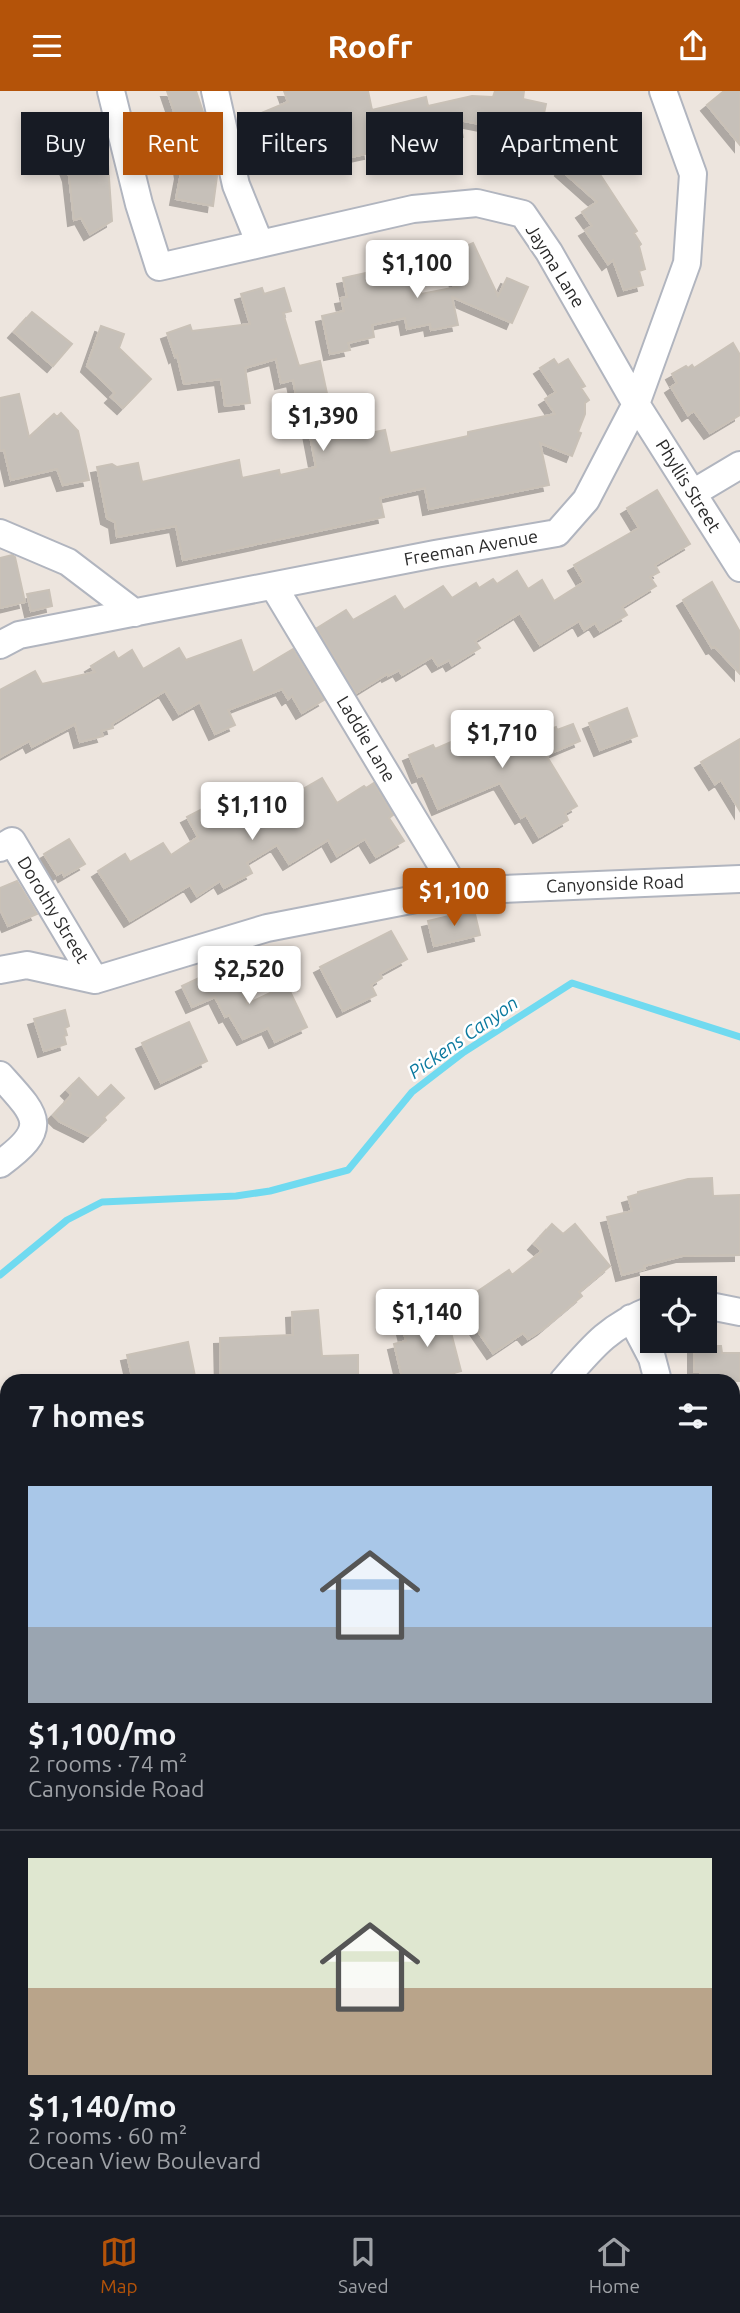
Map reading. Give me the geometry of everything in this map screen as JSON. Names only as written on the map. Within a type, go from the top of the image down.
[{"type":"street","name":"Jayma Lane","points":[[111,91],[139,204],[159,267],[413,209],[477,203],[523,214],[549,252],[636,404]]},
{"type":"street","points":[[215,91],[236,185],[260,244]]},
{"type":"street","name":"Freeman Avenue","points":[[0,645],[19,635],[557,533],[586,500],[636,404],[687,263],[693,174],[663,91]]},
{"type":"street","name":"Phyllis Street","points":[[636,404],[740,568]]},
{"type":"street","points":[[693,493],[740,465]]},
{"type":"street","points":[[0,533],[68,562],[135,613]]},
{"type":"street","name":"Laddie Lane","points":[[274,587],[457,891]]},
{"type":"street","name":"Dorothy Street","points":[[6,844],[95,980]]},
{"type":"street","name":"Canyonside Road","points":[[0,970],[27,965],[95,980],[267,928],[457,891],[740,879]]},
{"type":"street","points":[[0,1075],[30,1111],[33,1132],[26,1144],[0,1164]]},
{"type":"street","points":[[717,1308],[740,1313]]},
{"type":"street","points":[[569,1374],[593,1345],[611,1329],[640,1314]]},
{"type":"street","points":[[651,1353],[657,1374]]},
{"type":"building","points":[[167,91],[196,91],[203,112],[174,112]]},
{"type":"building","points":[[284,91],[368,91],[372,110],[426,97],[428,106],[472,96],[493,97],[495,91],[524,91],[523,99],[546,104],[544,112],[477,112],[477,123],[463,121],[463,112],[366,112],[366,154],[352,157],[352,112],[264,112],[288,102]]},
{"type":"building","points":[[724,91],[740,91],[740,145],[707,105]]},
{"type":"building","points":[[109,175],[112,221],[90,234],[81,218],[74,220],[69,176]]},
{"type":"building","points":[[181,175],[217,175],[213,206],[176,199]]},
{"type":"building","points":[[567,175],[600,175],[637,231],[634,233],[641,244],[639,246],[645,269],[639,271],[643,285],[624,290],[613,260],[608,264],[585,230],[592,226],[582,212],[597,202]]},
{"type":"building","points":[[473,243],[498,296],[507,278],[528,287],[512,323],[452,297],[458,325],[431,330],[430,324],[407,329],[405,318],[372,325],[374,337],[348,343],[350,350],[330,354],[322,316],[344,311],[341,298],[347,297],[343,278],[384,269],[383,266],[407,263],[410,279],[418,277],[421,294],[457,287],[450,253]]},
{"type":"building","points":[[262,288],[264,294],[284,288],[291,311],[283,313],[299,366],[320,361],[337,440],[385,430],[390,453],[468,436],[468,432],[555,414],[545,399],[556,392],[540,368],[554,359],[558,365],[568,359],[585,386],[581,388],[589,400],[585,403],[585,414],[578,432],[581,433],[572,456],[540,443],[549,485],[429,509],[425,488],[380,498],[384,517],[183,560],[176,526],[117,537],[115,522],[107,518],[97,467],[138,463],[142,482],[239,460],[242,478],[279,470],[280,475],[316,467],[303,399],[297,400],[293,380],[281,383],[276,359],[245,368],[250,403],[225,406],[221,379],[184,384],[177,355],[175,357],[167,333],[190,325],[192,331],[250,324],[241,294]]},
{"type":"building","points":[[32,312],[72,344],[53,366],[14,332]]},
{"type":"building","points":[[101,326],[124,334],[119,348],[151,379],[123,408],[111,397],[115,393],[87,366]]},
{"type":"building","points":[[733,343],[740,355],[740,415],[710,433],[694,411],[688,415],[671,387],[677,383],[672,374],[686,366],[688,368],[692,365],[694,368]]},
{"type":"building","points":[[19,394],[29,437],[54,414],[57,417],[61,413],[78,431],[89,480],[63,485],[57,469],[11,480],[4,450],[0,451],[0,398]]},
{"type":"building","points":[[657,490],[690,544],[655,565],[659,572],[650,577],[656,586],[622,607],[627,615],[600,631],[595,623],[584,630],[579,621],[540,645],[520,613],[475,641],[480,648],[452,665],[449,660],[438,666],[432,657],[402,675],[399,670],[388,676],[387,674],[356,693],[317,628],[346,610],[353,620],[395,596],[404,610],[443,586],[452,598],[476,583],[479,588],[493,579],[497,584],[517,571],[528,589],[542,580],[554,601],[584,582],[574,565],[639,528],[627,508]]},
{"type":"building","points":[[12,555],[15,557],[25,602],[0,608],[0,558]]},
{"type":"building","points":[[712,582],[740,632],[740,674],[715,647],[712,648],[683,600]]},
{"type":"building","points":[[49,590],[52,606],[31,611],[27,594]]},
{"type":"building","points":[[241,640],[253,673],[293,649],[324,700],[302,713],[292,696],[288,699],[282,689],[228,710],[235,725],[215,734],[200,702],[179,714],[165,691],[112,724],[113,728],[101,731],[103,736],[80,742],[75,724],[32,747],[29,741],[0,757],[0,690],[35,671],[42,684],[95,672],[91,666],[114,652],[118,659],[132,650],[143,669],[179,648],[186,660]]},
{"type":"building","points":[[627,708],[637,736],[600,750],[589,723]]},
{"type":"building","points":[[521,717],[525,739],[556,727],[557,730],[573,724],[580,741],[546,755],[577,806],[565,813],[568,820],[539,837],[526,815],[521,818],[500,783],[438,809],[423,775],[418,777],[409,755],[433,745],[435,749],[479,730],[478,724]]},
{"type":"building","points":[[740,739],[740,811],[721,780],[715,784],[701,762]]},
{"type":"building","points":[[322,778],[337,803],[364,786],[366,788],[374,783],[393,815],[389,818],[404,841],[376,857],[365,839],[337,856],[328,840],[289,864],[277,845],[247,863],[252,873],[224,888],[220,881],[197,896],[190,885],[130,921],[98,871],[125,854],[130,862],[163,843],[171,855],[198,837],[187,817],[208,806],[212,813],[230,804],[234,811],[273,787],[282,801]]},
{"type":"building","points":[[69,839],[85,864],[64,876],[62,872],[57,875],[44,854]]},
{"type":"building","points":[[17,881],[37,914],[8,926],[0,909],[0,888]]},
{"type":"building","points":[[474,910],[480,935],[434,946],[428,921]]},
{"type":"building","points":[[391,931],[407,959],[380,974],[382,978],[371,985],[376,995],[343,1011],[320,967]]},
{"type":"building","points":[[231,968],[247,1004],[287,985],[307,1027],[275,1042],[268,1028],[243,1039],[229,1015],[225,1017],[215,997],[192,1007],[182,986],[201,977],[203,981]]},
{"type":"building","points":[[65,1010],[69,1026],[65,1028],[66,1044],[44,1051],[34,1019]]},
{"type":"building","points":[[189,1022],[207,1061],[161,1083],[142,1043]]},
{"type":"building","points":[[79,1078],[98,1098],[111,1085],[124,1098],[89,1136],[60,1122],[53,1115],[70,1097],[71,1094],[67,1090]]},
{"type":"building","points":[[712,1178],[713,1196],[740,1195],[740,1255],[682,1256],[622,1275],[607,1217],[632,1211],[628,1197],[638,1192],[688,1179]]},
{"type":"building","points":[[552,1224],[563,1234],[575,1224],[610,1266],[579,1292],[582,1296],[543,1329],[528,1339],[523,1333],[493,1353],[459,1304],[509,1270],[512,1275],[542,1251],[534,1244]]},
{"type":"building","points":[[434,1309],[437,1319],[446,1313],[461,1371],[450,1374],[401,1374],[394,1344],[406,1341],[403,1329],[414,1326],[411,1314]]},
{"type":"building","points":[[318,1310],[322,1356],[358,1355],[358,1374],[221,1374],[220,1338],[293,1335],[292,1312]]},
{"type":"building","points":[[188,1342],[195,1374],[131,1374],[127,1355]]},
{"type":"building","points":[[717,1346],[721,1346],[722,1353],[740,1353],[740,1374],[694,1372],[694,1353],[717,1353]]},
{"type":"waterway","name":"Pickens Canyon","points":[[0,1275],[67,1220],[102,1202],[236,1196],[270,1191],[348,1170],[412,1092],[464,1052],[572,983],[740,1037]]}]
